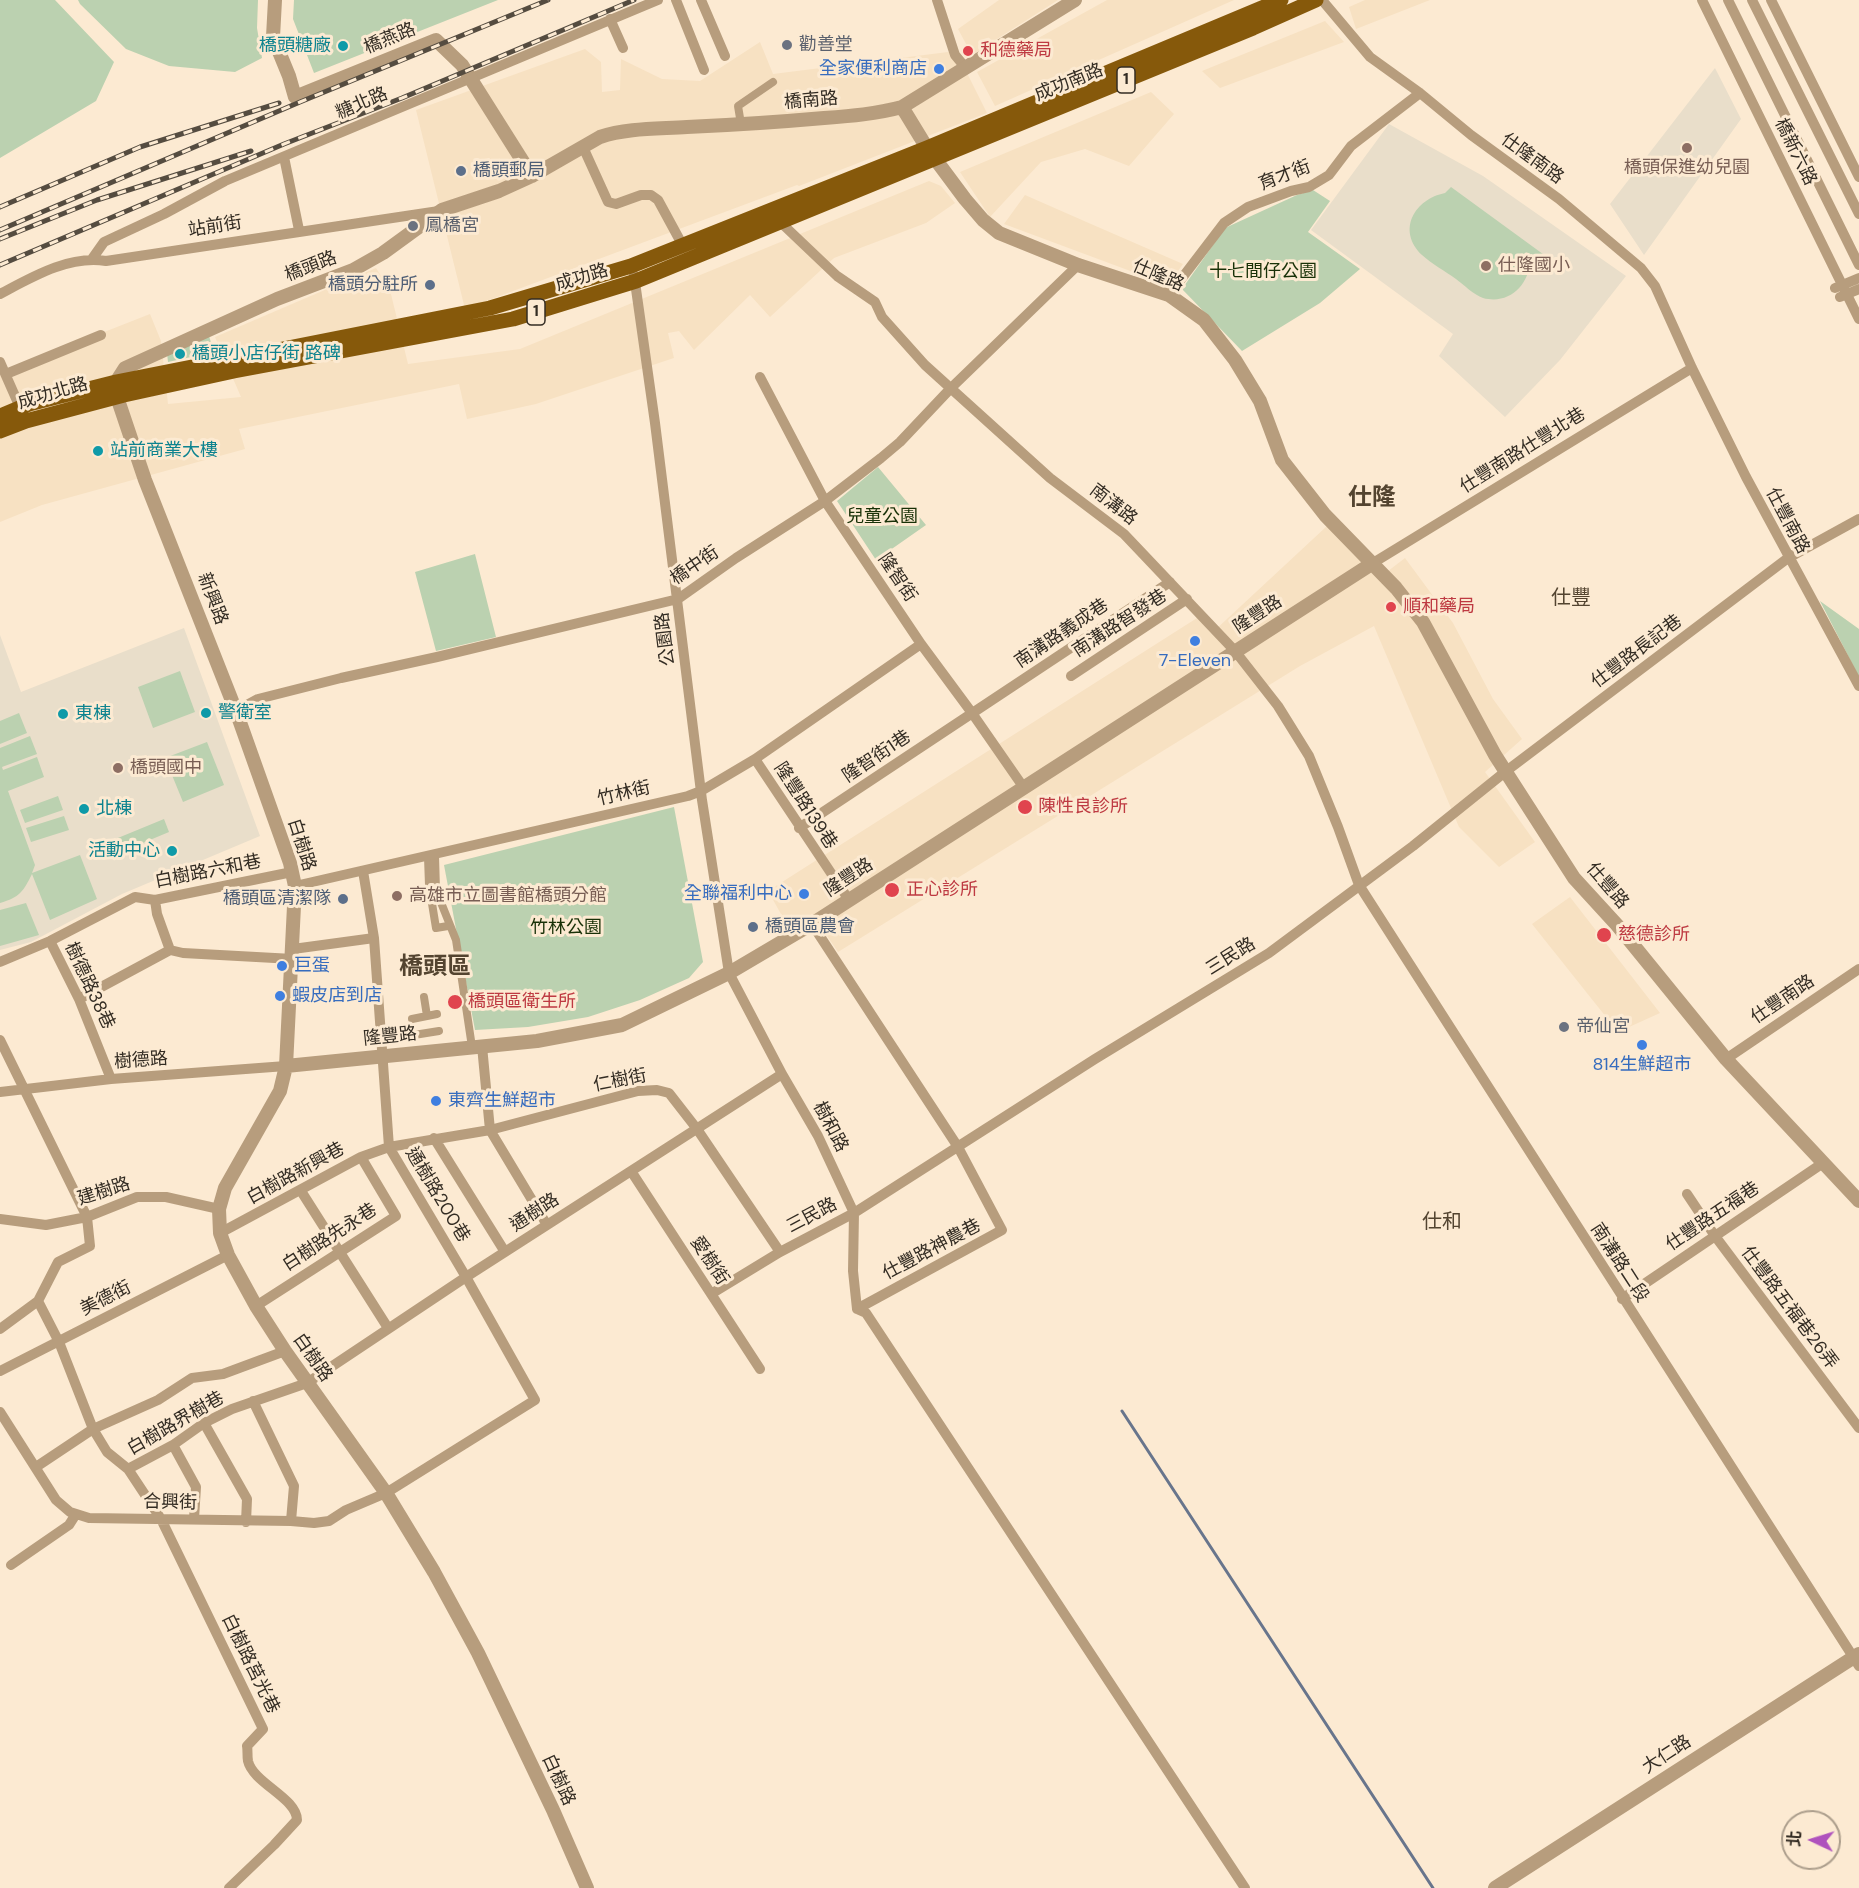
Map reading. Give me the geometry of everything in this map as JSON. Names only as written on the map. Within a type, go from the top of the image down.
[{"type":"main road","name":"成功南路","points":[[931,154],[1281,0]]},
{"type":"main road","name":"成功南路","points":[[931,154],[1242,33],[1316,0]]},
{"type":"main road","name":"成功路","points":[[116,389],[490,308],[631,266],[770,211],[931,154]]},
{"type":"main road","name":"成功路","points":[[116,389],[234,371],[513,320],[636,281],[782,223],[931,154]]},
{"type":"main road","name":"成功北路","points":[[0,416],[23,414],[116,389]]},
{"type":"main road","name":"成功北路","points":[[0,431],[23,414]]},
{"type":"street","name":"橋燕路","points":[[275,0],[273,37],[295,97],[435,40],[462,65],[532,177]]},
{"type":"street","name":"糖北路","points":[[92,258],[104,242],[164,214],[225,181],[373,117],[658,0]]},
{"type":"street","points":[[676,0],[704,70]]},
{"type":"street","points":[[701,0],[725,56]]},
{"type":"street","points":[[937,0],[955,55],[965,68]]},
{"type":"street","name":"橋南路","points":[[532,177],[610,133],[881,113],[902,107],[1075,0]]},
{"type":"street","name":"仕隆南路","points":[[1322,0],[1370,57],[1559,199],[1641,268],[1655,285],[1692,368]]},
{"type":"street","name":"橋新六路","points":[[1702,0],[1841,291],[1859,319]]},
{"type":"street","name":"橋新六路","points":[[1728,0],[1859,266]]},
{"type":"street","name":"橋新六路","points":[[1752,0],[1859,214]]},
{"type":"street","points":[[1772,0],[1859,177]]},
{"type":"street","points":[[610,19],[623,48]]},
{"type":"street","points":[[741,124],[738,106],[773,82]]},
{"type":"street","name":"育才街","points":[[1169,296],[1224,223],[1248,207],[1291,191],[1309,187],[1329,175],[1351,146],[1420,93]]},
{"type":"street","name":"仕隆路","points":[[902,107],[931,154],[965,199],[983,220],[999,233],[1078,265],[1169,296],[1204,320],[1235,360],[1260,401],[1281,460],[1325,515],[1372,563]]},
{"type":"street","points":[[584,147],[608,202],[616,204],[641,195],[651,195],[658,200],[683,246]]},
{"type":"street","points":[[284,157],[299,230]]},
{"type":"street","name":"橋頭路","points":[[116,389],[125,368],[277,299],[353,270],[383,253],[442,210],[532,177]]},
{"type":"street","name":"站前街","points":[[0,294],[64,264],[92,258],[106,261],[442,210]]},
{"type":"street","name":"南溝路","points":[[770,211],[837,276],[875,302],[882,317],[924,365],[1050,478],[1124,534],[1235,651],[1278,706],[1309,756],[1359,885]]},
{"type":"street","name":"橋中街","points":[[236,711],[258,699],[678,599],[736,558],[825,501],[900,442],[951,388],[1078,265]]},
{"type":"street","name":"公園路","points":[[631,266],[636,281],[701,791],[729,973]]},
{"type":"street","points":[[1841,291],[1859,278]]},
{"type":"street","points":[[1841,291],[1859,289]]},
{"type":"street","points":[[6,374],[101,335]]},
{"type":"street","points":[[0,362],[23,414]]},
{"type":"street","name":"仕豐南路","points":[[1692,368],[1788,558],[1859,686]]},
{"type":"street","name":"仕豐南路仕豐北巷","points":[[1372,563],[1692,368]]},
{"type":"street","name":"隆智街","points":[[760,377],[825,501],[921,644],[1024,788]]},
{"type":"street","name":"新興路","points":[[116,389],[146,480],[236,711],[273,814]]},
{"type":"street","name":"仕豐路長記巷","points":[[1505,771],[1788,558],[1859,519]]},
{"type":"street","name":"隆豐路","points":[[286,1066],[537,1041],[621,1025],[729,973],[812,924],[1372,563]]},
{"type":"street","name":"仕豐路","points":[[1372,563],[1396,588],[1423,622],[1472,716],[1574,878],[1617,925],[1726,1059],[1859,1201]]},
{"type":"street","name":"南溝路義成巷","points":[[972,713],[1170,582]]},
{"type":"street","name":"南溝路智發巷","points":[[1071,676],[1187,599]]},
{"type":"street","name":"竹林街","points":[[294,879],[363,871],[688,796],[701,791],[754,759],[921,644]]},
{"type":"street","name":"隆智街1巷","points":[[799,828],[972,713]]},
{"type":"street","name":"隆豐路139巷","points":[[754,759],[849,900]]},
{"type":"street","name":"三民路","points":[[711,1294],[780,1252],[854,1213],[1095,1059],[1269,954],[1442,824],[1505,771]]},
{"type":"street","name":"白樹路","points":[[273,814],[294,879],[293,954],[286,1066],[280,1091],[225,1188],[219,1209],[220,1233],[228,1255],[256,1306],[307,1383],[386,1493],[434,1572],[478,1653],[553,1810],[587,1888]]},
{"type":"street","points":[[431,856],[436,928],[448,926]]},
{"type":"street","name":"通樹路200巷","points":[[363,871],[374,938],[389,1147],[535,1400],[386,1493]]},
{"type":"street","name":"白樹路六和巷","points":[[0,962],[50,941],[135,897],[155,900],[294,879]]},
{"type":"street","name":"南溝路二段","points":[[1359,885],[1622,1299],[1857,1659]]},
{"type":"street","points":[[433,891],[456,940],[477,1046],[490,1130],[547,1225]]},
{"type":"street","points":[[155,900],[157,914],[170,950]]},
{"type":"street","points":[[812,924],[958,1147]]},
{"type":"street","points":[[79,999],[170,950],[183,953],[293,954],[374,938]]},
{"type":"street","name":"樹德路38巷","points":[[50,941],[79,999],[111,1079]]},
{"type":"street","name":"仕豐南路","points":[[1726,1059],[1859,969]]},
{"type":"street","name":"樹和路","points":[[729,973],[782,1074],[818,1136],[854,1213],[853,1271],[857,1309]]},
{"type":"street","points":[[424,997],[427,1016]]},
{"type":"street","points":[[412,1019],[437,1014]]},
{"type":"street","points":[[414,1035],[439,1031]]},
{"type":"street","points":[[0,1040],[87,1217],[90,1246],[58,1262],[38,1301],[0,1329]]},
{"type":"street","name":"樹德路","points":[[0,1092],[111,1079],[286,1066]]},
{"type":"street","name":"通樹路","points":[[307,1383],[466,1277],[782,1074]]},
{"type":"street","name":"仁樹街","points":[[389,1147],[490,1130],[638,1091],[657,1090],[669,1093],[697,1129],[780,1252]]},
{"type":"street","points":[[434,1138],[505,1252]]},
{"type":"street","name":"白樹路新興巷","points":[[220,1233],[361,1157],[389,1147]]},
{"type":"street","name":"仕豐路神農巷","points":[[857,1309],[1002,1230],[958,1147]]},
{"type":"street","name":"白樹路先永巷","points":[[256,1306],[396,1216],[361,1157]]},
{"type":"street","name":"仕豐路五福巷","points":[[1622,1299],[1823,1162]]},
{"type":"street","name":"愛樹街","points":[[632,1171],[760,1369]]},
{"type":"street","points":[[301,1191],[388,1328]]},
{"type":"street","name":"仕豐路五福巷26弄","points":[[1687,1194],[1715,1236],[1859,1428]]},
{"type":"street","name":"建樹路","points":[[0,1219],[46,1225],[87,1217],[137,1197],[166,1197],[219,1209]]},
{"type":"street","name":"美德街","points":[[0,1371],[228,1255]]},
{"type":"street","points":[[38,1301],[59,1341],[93,1429],[107,1452],[128,1469],[161,1519]]},
{"type":"street","points":[[857,1309],[866,1312],[1245,1888]]},
{"type":"street","points":[[36,1467],[93,1429],[158,1400],[192,1378],[223,1374],[285,1351]]},
{"type":"street","name":"白樹路界樹巷","points":[[128,1469],[173,1445],[204,1423],[253,1401],[307,1383]]},
{"type":"street","points":[[253,1401],[294,1486],[291,1521]]},
{"type":"street","points":[[0,1412],[56,1500],[70,1512],[76,1514],[69,1525],[11,1565]]},
{"type":"street","points":[[204,1423],[247,1499],[246,1522]]},
{"type":"street","points":[[173,1445],[196,1487],[194,1519]]},
{"type":"street","name":"合興街","points":[[76,1514],[89,1518],[314,1523],[329,1521],[346,1510],[386,1493]]},
{"type":"street","name":"白樹路莒光巷","points":[[161,1519],[263,1729],[248,1746],[248,1762],[259,1777],[292,1808],[297,1816],[297,1820],[274,1845],[229,1888]]},
{"type":"street","name":"大仁路","points":[[1496,1888],[1857,1659]]},
{"type":"shaded area","points":[[999,0],[1058,0],[972,55],[958,29]]},
{"type":"shaded area","points":[[1107,0],[1234,0],[995,106],[977,72]]},
{"type":"shaded area","points":[[1365,0],[1430,0],[1356,29],[1349,7]]},
{"type":"shaded area","points":[[1325,21],[1344,42],[1220,88],[1202,71]]},
{"type":"shaded area","points":[[760,42],[773,74],[956,51],[987,113],[799,186],[465,309],[416,110],[585,49],[601,62],[602,92],[620,90],[621,59],[662,79],[700,81]]},
{"type":"shaded area","name":"橋頭保進幼兒園","points":[[1715,68],[1741,119],[1644,255],[1610,204]]},
{"type":"shaded area","points":[[1151,92],[1174,114],[1129,166],[1085,149],[1041,162],[990,217],[960,172]]},
{"type":"shaded area","name":"仕隆國小","points":[[1389,124],[1483,176],[1626,276],[1560,360],[1505,417],[1439,356],[1453,334],[1311,230]]},
{"type":"shaded area","points":[[929,181],[941,186],[955,203],[926,223],[834,258],[770,317],[750,295],[694,350],[679,331],[668,333],[674,358],[536,404],[467,419],[459,384],[239,429],[245,449],[42,505],[0,522],[0,373],[150,314],[161,341],[168,404],[241,397],[215,337],[376,268],[390,290],[408,364],[520,349]]},
{"type":"shaded area","points":[[1025,195],[1183,264],[1168,285],[1004,224]]},
{"type":"shaded area","points":[[1327,526],[1379,578],[1405,558],[1453,623],[1493,699],[1522,739],[1485,772],[1535,842],[1499,867],[1459,827],[1374,626],[1300,666],[838,952],[812,914],[790,930],[768,891],[1197,618],[1213,632]]},
{"type":"shaded area","name":"橋頭國中","points":[[184,628],[260,836],[122,894],[31,942],[0,950],[0,635],[21,692]]},
{"type":"shaded area","points":[[1570,897],[1660,1013],[1618,1032],[1532,924]]},
{"type":"green space","points":[[0,0],[55,0],[114,62],[96,101],[0,158]]},
{"type":"green space","points":[[78,0],[258,0],[257,28],[262,58],[235,72],[169,66],[126,49]]},
{"type":"green space","name":"橋頭糖廠","points":[[294,0],[498,0],[314,73],[293,19]]},
{"type":"green space","points":[[1451,187],[1547,257],[1540,266],[1530,261],[1529,270],[1522,285],[1509,296],[1501,299],[1480,297],[1422,255],[1414,245],[1410,236],[1412,217],[1425,202],[1445,193]]},
{"type":"green space","name":"十七間仔公園","points":[[1313,190],[1330,201],[1308,232],[1360,269],[1320,303],[1242,351],[1182,289],[1225,228]]},
{"type":"green space","points":[[209,336],[214,352],[168,362],[167,353]]},
{"type":"green space","name":"兒童公園","points":[[878,467],[926,525],[876,560],[837,501]]},
{"type":"green space","points":[[475,554],[496,637],[436,651],[415,572]]},
{"type":"green space","points":[[1820,601],[1859,629],[1859,677]]},
{"type":"green space","points":[[180,671],[195,712],[153,728],[138,687]]},
{"type":"green space","points":[[19,713],[27,733],[0,744],[0,721]]},
{"type":"green space","points":[[30,736],[37,754],[2,767],[3,770],[37,757],[44,777],[8,791],[35,865],[32,873],[80,855],[97,899],[50,920],[32,874],[20,893],[0,903],[0,748]]},
{"type":"green space","points":[[207,742],[224,785],[183,802],[165,758]]},
{"type":"green space","points":[[58,796],[63,810],[25,823],[20,810]]},
{"type":"green space","name":"竹林公園","points":[[674,807],[703,962],[689,978],[640,1000],[588,1017],[528,1027],[475,1030],[444,865]]},
{"type":"green space","points":[[64,816],[69,830],[31,842],[26,828]]},
{"type":"green space","points":[[164,819],[169,832],[102,860],[96,847]]},
{"type":"green space","points":[[26,903],[39,935],[0,946],[0,910]]},
{"type":"waterway","points":[[1122,1411],[1433,1888]]},
{"type":"railway","points":[[0,230],[300,102],[548,0]]},
{"type":"railway","points":[[0,265],[284,144],[402,98],[634,0]]},
{"type":"railway","points":[[0,207],[140,147],[279,103]]},
{"type":"railway","points":[[0,239],[97,200],[251,151]]},
{"type":"place","name":"勸善堂","points":[[787,45]]},
{"type":"place","name":"橋頭糖廠","points":[[343,46]]},
{"type":"place","name":"和德藥局","points":[[968,51]]},
{"type":"place","name":"全家便利商店","points":[[939,69]]},
{"type":"place","name":"橋頭保進幼兒園","points":[[1687,148]]},
{"type":"place","name":"橋頭郵局","points":[[461,171]]},
{"type":"place","name":"鳳橋宮","points":[[413,226]]},
{"type":"place","name":"仕隆國小","points":[[1486,266]]},
{"type":"place","name":"橋頭分駐所","points":[[430,285]]},
{"type":"place","name":"橋頭小店仔街 路碑","points":[[180,354]]},
{"type":"place","name":"站前商業大樓","points":[[98,451]]},
{"type":"place","name":"順和藥局","points":[[1391,607]]},
{"type":"place","name":"7-Eleven","points":[[1195,641]]},
{"type":"place","name":"警衛室","points":[[206,713]]},
{"type":"place","name":"東棟","points":[[63,714]]},
{"type":"place","name":"橋頭國中","points":[[118,768]]},
{"type":"place","name":"陳性良診所","points":[[1025,807]]},
{"type":"place","name":"北棟","points":[[84,809]]},
{"type":"place","name":"活動中心","points":[[172,851]]},
{"type":"place","name":"正心診所","points":[[892,890]]},
{"type":"place","name":"全聯福利中心","points":[[804,894]]},
{"type":"place","name":"高雄市立圖書館橋頭分館","points":[[397,896]]},
{"type":"place","name":"橋頭區清潔隊","points":[[343,899]]},
{"type":"place","name":"橋頭區農會","points":[[753,927]]},
{"type":"place","name":"慈德診所","points":[[1604,935]]},
{"type":"place","name":"巨蛋","points":[[282,966]]},
{"type":"place","name":"蝦皮店到店","points":[[280,996]]},
{"type":"place","name":"橋頭區衛生所","points":[[455,1002]]},
{"type":"place","name":"帝仙宮","points":[[1564,1027]]},
{"type":"place","name":"814生鮮超市","points":[[1642,1045]]},
{"type":"place","name":"東齊生鮮超市","points":[[436,1101]]},
{"type":"district","name":"仕隆","points":[[1372,499]]},
{"type":"district","name":"仕豐","points":[[1571,599]]},
{"type":"district","name":"橋頭區","points":[[435,968]]},
{"type":"district","name":"仕和","points":[[1442,1223]]}]
